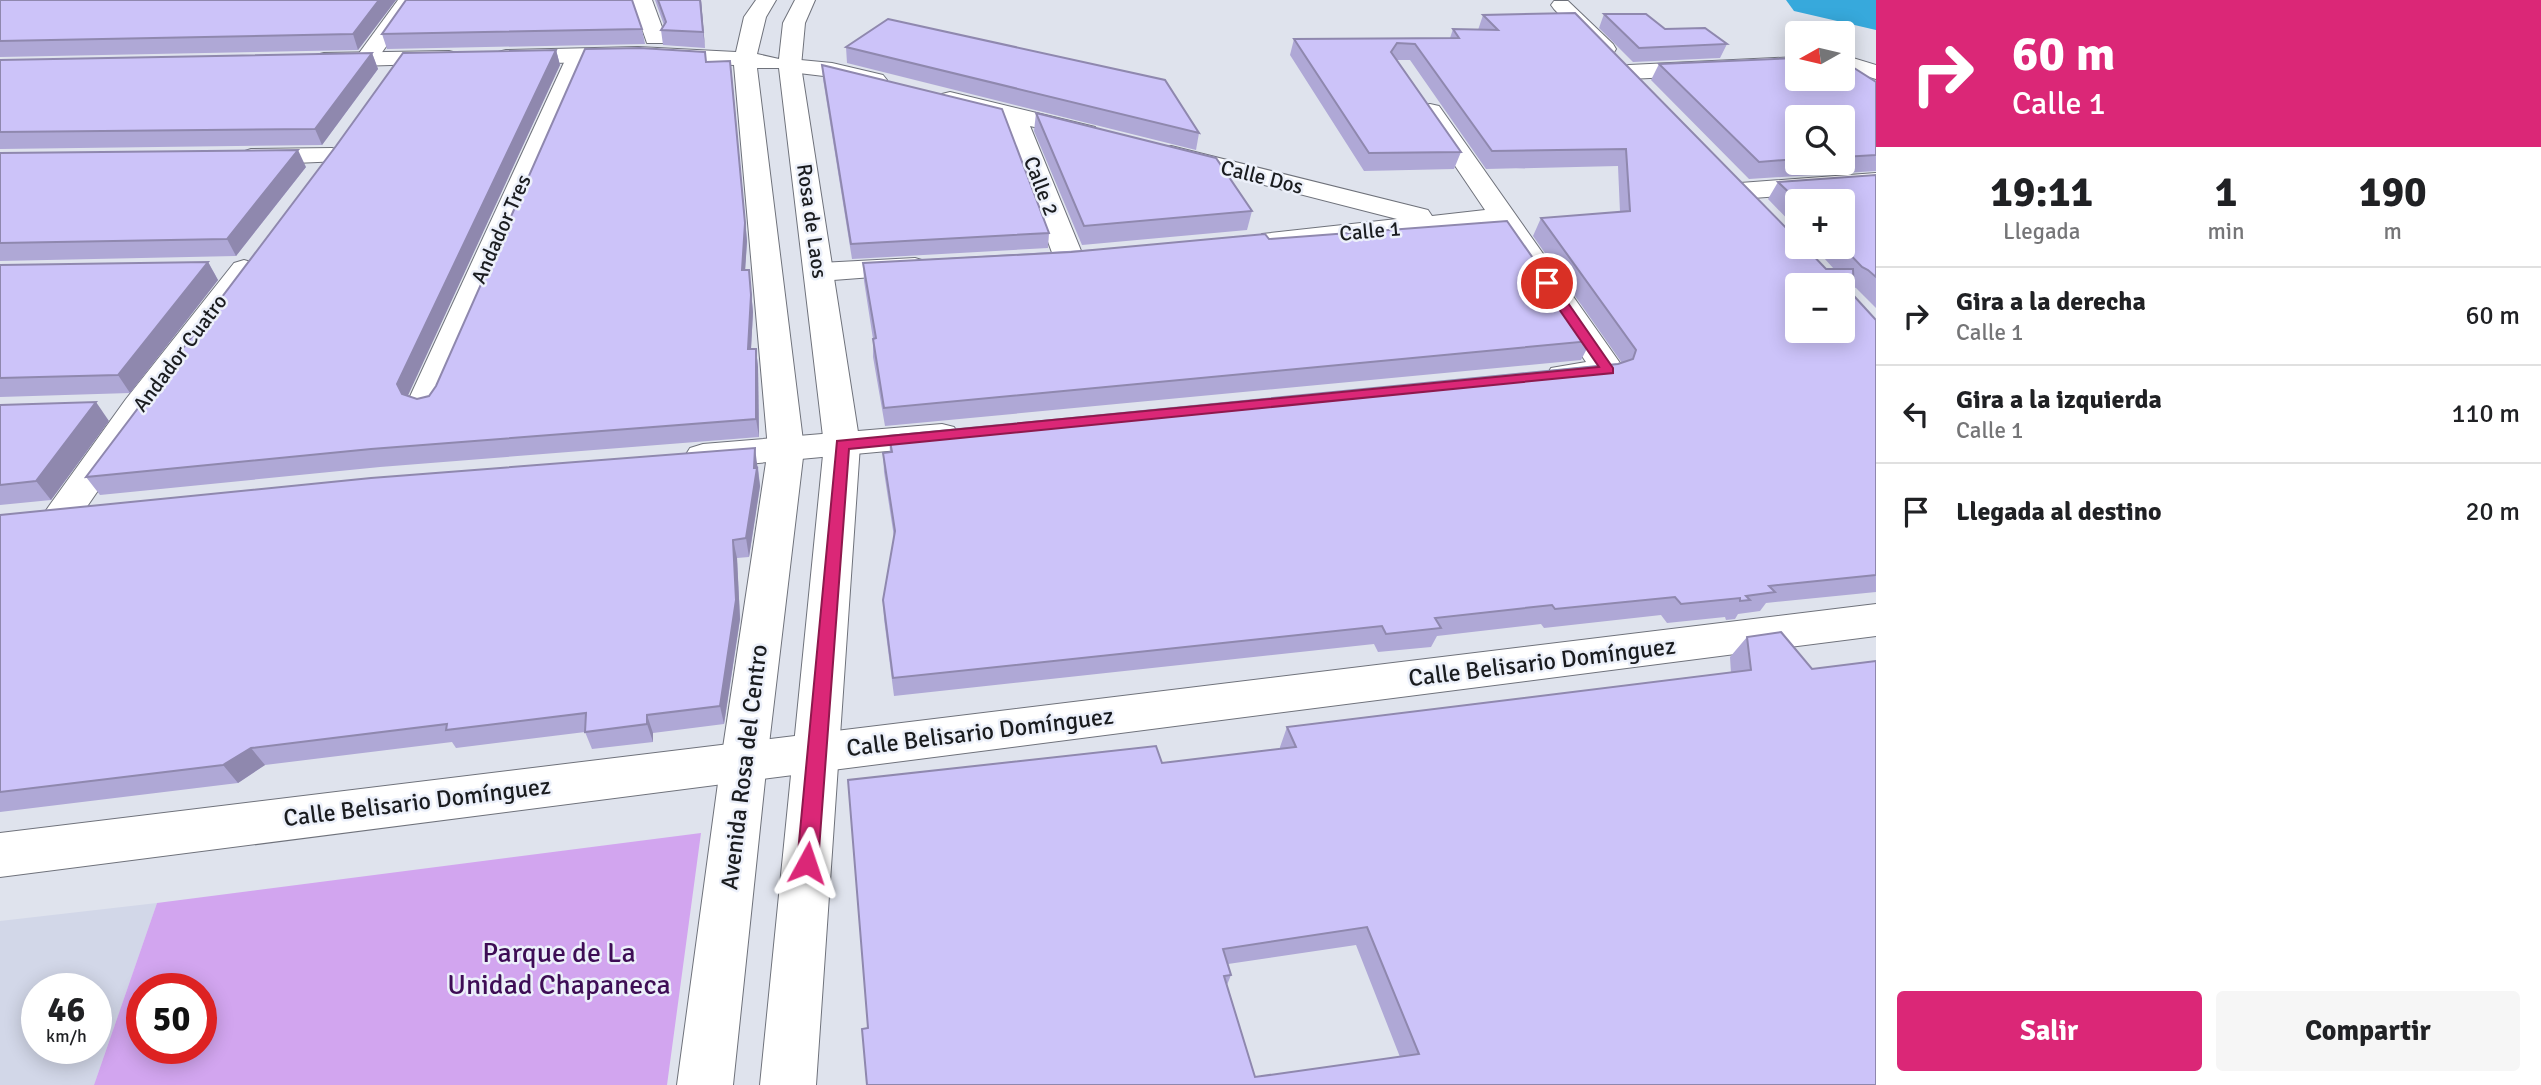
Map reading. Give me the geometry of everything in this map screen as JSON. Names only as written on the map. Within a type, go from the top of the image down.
[{"type":"street","points":[[378,92],[381,54],[409,0]]},
{"type":"street","points":[[642,0],[649,46]]},
{"type":"street","points":[[746,51],[755,17],[766,0]]},
{"type":"street","name":"Rosa de Laos","points":[[805,0],[794,23],[790,58],[842,445]]},
{"type":"street","points":[[1561,5],[1647,92]]},
{"type":"street","points":[[475,50],[579,56],[649,46]]},
{"type":"street","points":[[302,53],[381,54],[649,46],[746,51],[790,58],[897,86]]},
{"type":"street","name":"Rosa de Laos","points":[[746,51],[786,449]]},
{"type":"street","name":"Andador Tres","points":[[424,403],[579,56]]},
{"type":"street","points":[[1629,72],[1785,65]]},
{"type":"street","points":[[1855,65],[1876,72]]},
{"type":"street","points":[[1416,90],[1608,370],[1539,377]]},
{"type":"street","points":[[923,92],[1108,138]]},
{"type":"street","name":"Calle 2","points":[[1013,114],[1069,258]]},
{"type":"street","points":[[222,158],[340,146],[309,187]]},
{"type":"street","name":"Calle Dos","points":[[1149,148],[1447,224]]},
{"type":"street","points":[[1721,171],[1749,200],[1876,180]]},
{"type":"street","name":"Calle 1","points":[[1245,242],[1502,217]]},
{"type":"street","name":"Andador Cuatro","points":[[62,515],[138,407],[253,258],[204,269]]},
{"type":"street","points":[[820,272],[944,265]]},
{"type":"street","points":[[96,408],[138,407]]},
{"type":"street","points":[[665,459],[968,432]]},
{"type":"street","points":[[788,1085],[842,445]]},
{"type":"street","name":"Avenida Rosa del Centro","points":[[705,1085],[744,761],[786,449]]},
{"type":"street","points":[[25,518],[104,510]]},
{"type":"street","name":"Calle Belisario Domínguez","points":[[0,855],[1876,620]]},
{"type":"shaded area","points":[[157,903],[133,973],[126,973],[126,993],[112,1033],[112,973],[21,973],[21,1064],[101,1064],[94,1085],[0,1085],[0,921]]},
{"type":"green space","name":"Parque de La Unidad Chapaneca","points":[[701,833],[667,1085],[94,1085],[101,1064],[112,1064],[112,1033],[126,993],[126,1064],[217,1064],[217,973],[133,973],[157,903]]},
{"type":"building","points":[[0,0],[379,0],[353,34],[0,41]]},
{"type":"building","points":[[406,0],[632,0],[642,29],[382,34]]},
{"type":"building","points":[[658,0],[700,0],[703,32],[661,30],[666,22]]},
{"type":"building","points":[[1575,13],[1785,227],[1785,259],[1816,259],[1826,269],[1853,269],[1853,273],[1785,273],[1785,343],[1855,343],[1855,297],[1876,320],[1876,575],[1769,586],[1775,592],[1746,596],[1750,600],[1740,601],[1740,598],[1681,604],[1675,597],[1555,609],[1552,605],[1435,618],[1441,628],[1386,634],[1382,626],[893,678],[883,600],[895,531],[883,453],[892,452],[889,436],[1618,364],[1633,359],[1636,350],[1541,218],[1630,211],[1626,149],[1492,151],[1415,44],[1397,43],[1391,52],[1461,152],[1369,153],[1294,39],[1459,38],[1453,29],[1498,30],[1483,15]]},
{"type":"building","points":[[1604,14],[1646,14],[1665,29],[1705,28],[1727,44],[1639,48]]},
{"type":"building","points":[[888,19],[1165,80],[1199,133],[846,47]]},
{"type":"building","points":[[640,48],[705,52],[706,62],[730,61],[745,223],[742,270],[749,270],[751,295],[748,349],[756,349],[756,419],[371,449],[86,477],[403,53],[556,50],[397,384],[402,394],[417,399],[429,396],[436,386],[585,49]]},
{"type":"building","points":[[372,53],[315,129],[0,132],[0,60]]},
{"type":"building","points":[[1785,59],[1785,91],[1855,91],[1855,69],[1876,82],[1876,155],[1855,156],[1855,105],[1785,105],[1785,160],[1759,162],[1659,64]]},
{"type":"building","points":[[822,65],[1002,109],[1049,233],[851,244]]},
{"type":"building","points":[[1036,113],[1216,158],[1252,211],[1084,226]]},
{"type":"building","points":[[298,150],[227,239],[0,243],[0,153]]},
{"type":"building","points":[[1876,175],[1876,277],[1854,259],[1855,189],[1785,189],[1778,182]]},
{"type":"building","points":[[1507,221],[1591,341],[884,408],[873,339],[876,338],[863,263],[1071,252],[1265,234],[1269,239]]},
{"type":"building","points":[[208,262],[118,375],[0,378],[0,265]]},
{"type":"building","points":[[96,402],[36,481],[0,485],[0,405]]},
{"type":"building","points":[[755,448],[754,468],[757,468],[746,538],[733,540],[736,600],[720,706],[647,715],[647,724],[585,732],[586,713],[446,730],[447,724],[251,748],[223,765],[0,792],[0,515],[371,478]]},
{"type":"building","points":[[1781,632],[1812,669],[1876,661],[1876,1085],[867,1085],[862,1029],[868,1028],[848,780],[1156,746],[1162,763],[1296,747],[1287,727],[1751,670],[1747,637]],"holes":[[[1367,927],[1419,1054],[1255,1077],[1224,976],[1231,975],[1223,949]]]},
{"type":"waterway","points":[[1812,0],[1876,14]]},
{"type":"route","points":[[807,863],[842,445],[1608,370],[1547,283]]}]
